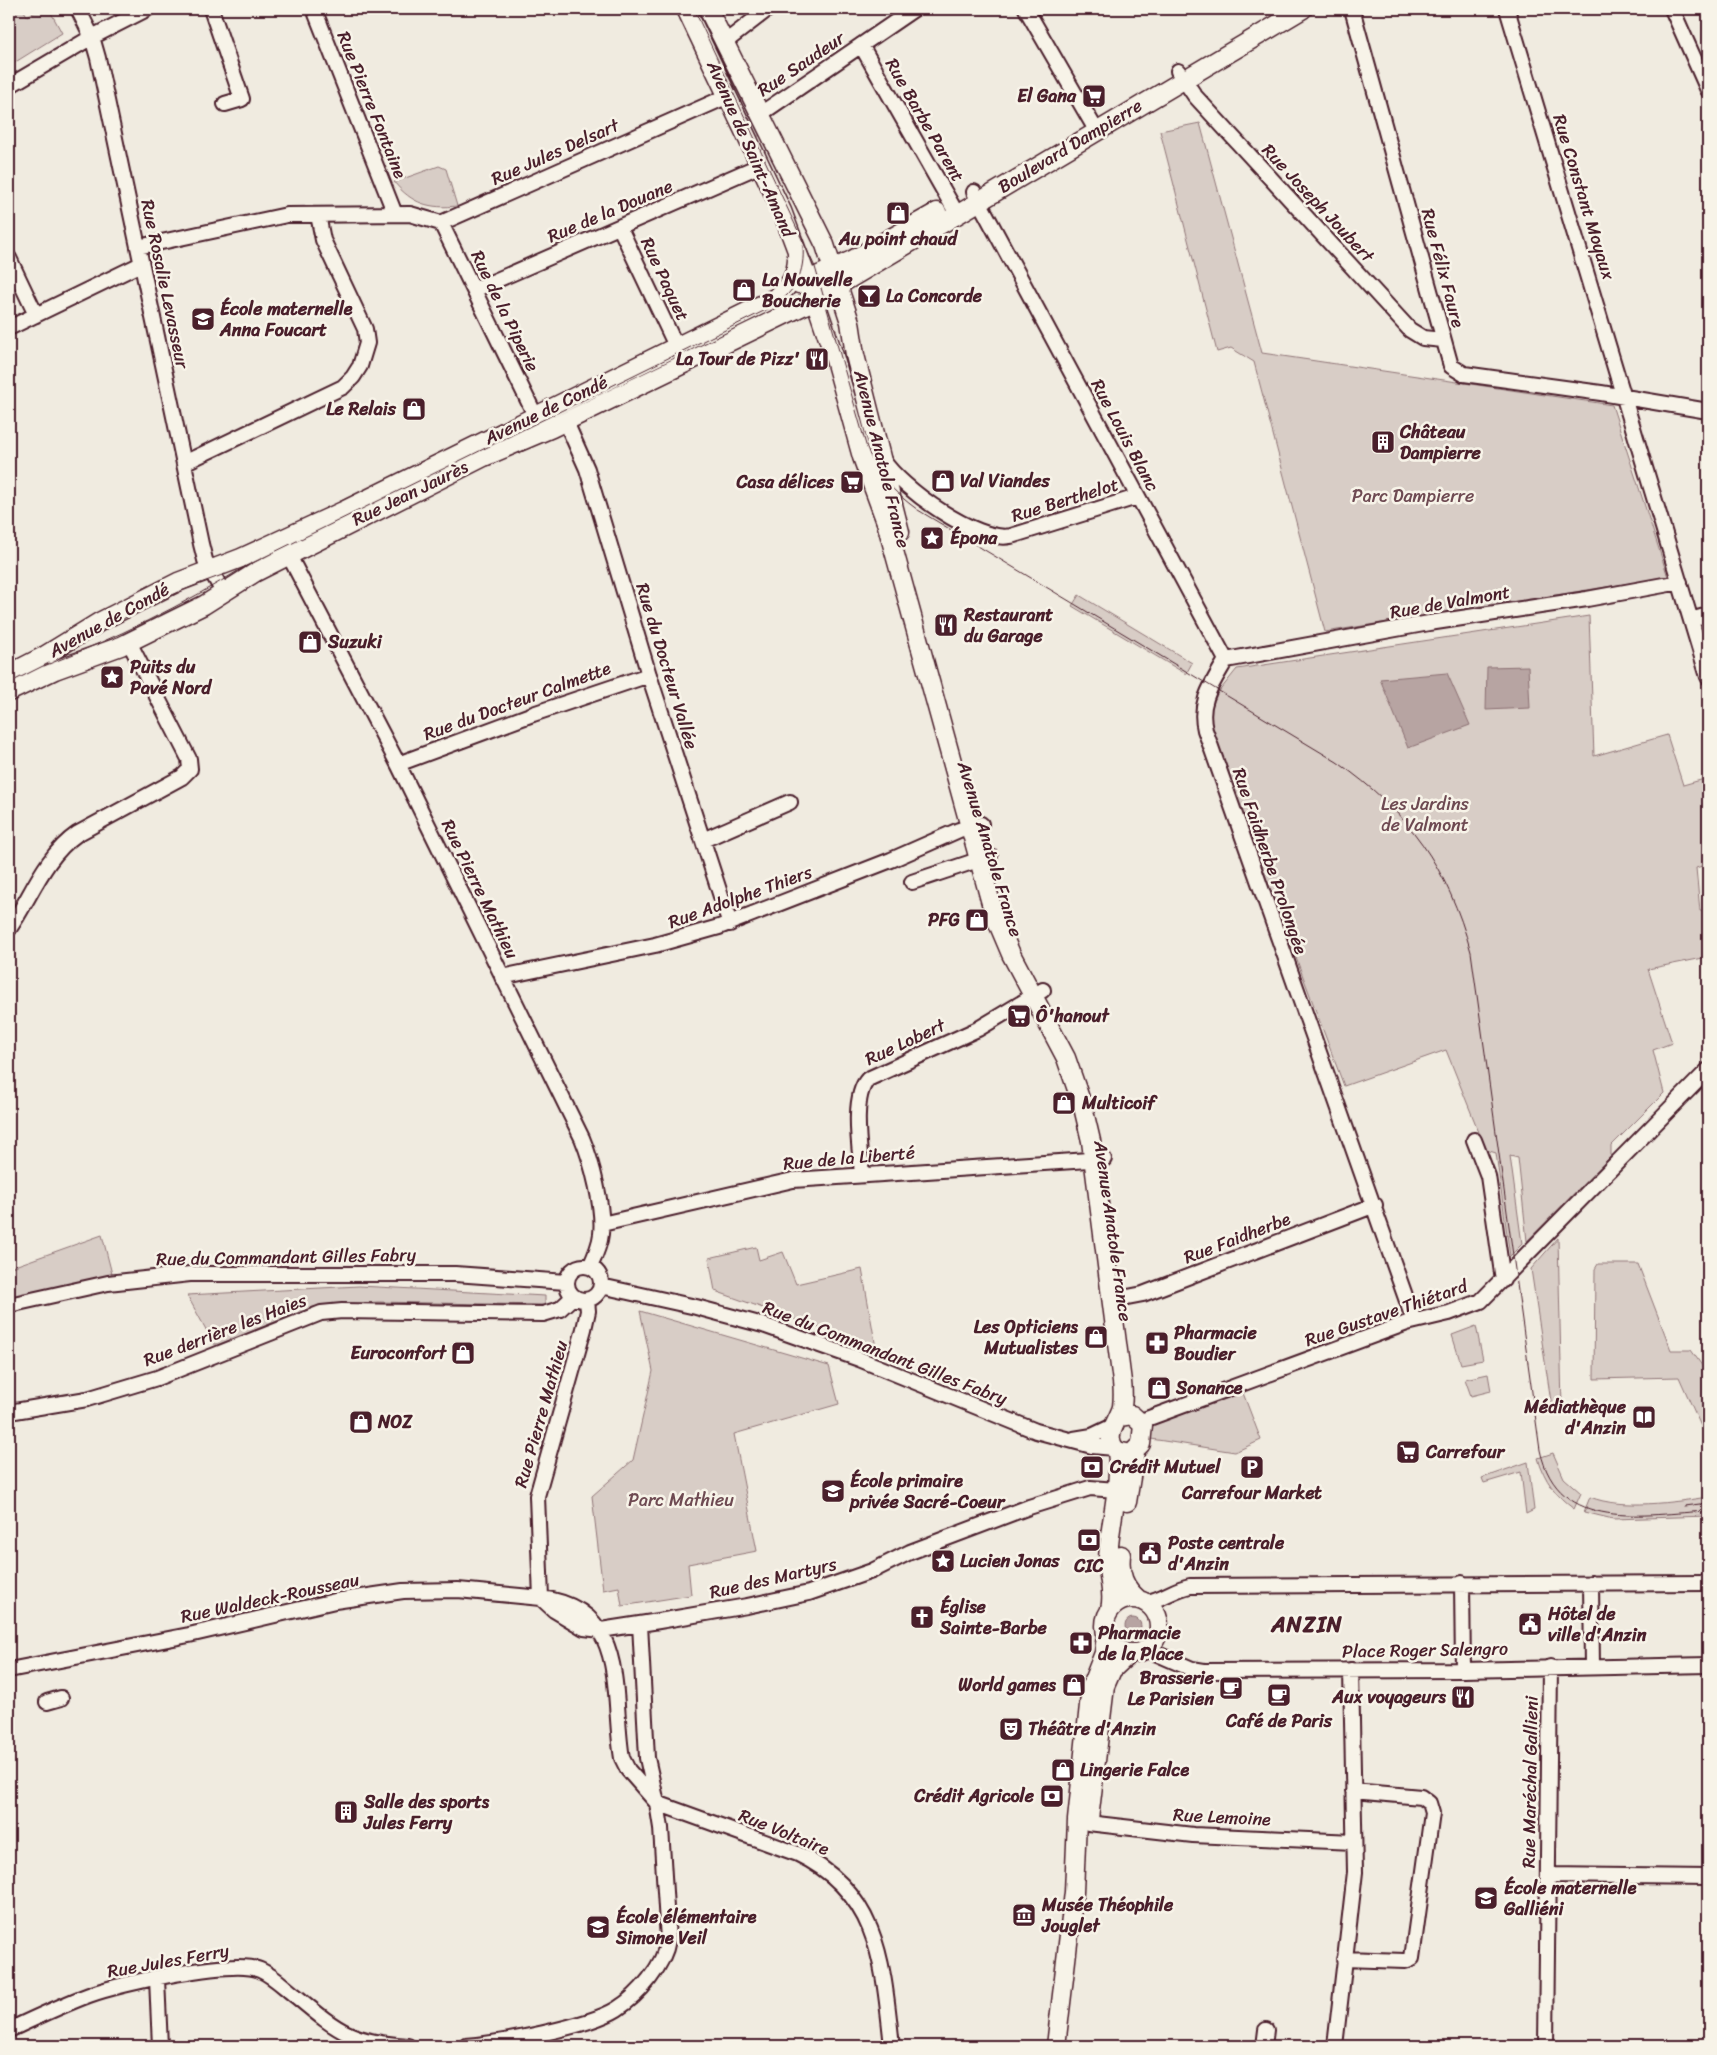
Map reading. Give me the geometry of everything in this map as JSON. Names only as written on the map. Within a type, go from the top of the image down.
[{"type":"main road","name":"Avenue de Saint-Amand","points":[[686,9],[761,165],[812,290]]},
{"type":"main road","name":"Avenue de Saint-Amand","points":[[708,9],[759,115],[820,234],[836,277]]},
{"type":"main road","points":[[1181,75],[1284,9]]},
{"type":"main road","name":"Boulevard Dampierre","points":[[812,290],[955,209],[1181,75],[1303,9]]},
{"type":"main road","points":[[786,288],[795,271],[796,249]]},
{"type":"main road","name":"Avenue Anatole France","points":[[836,277],[894,512],[975,825]]},
{"type":"main road","name":"Avenue de Condé","points":[[9,674],[44,656],[105,618],[178,582],[232,561],[350,507],[760,306],[786,288],[812,290]]},
{"type":"main road","name":"Avenue Anatole France","points":[[812,290],[834,356],[862,457],[886,522],[975,825],[1004,938],[1038,993],[1066,1058],[1077,1087],[1098,1159],[1117,1299],[1139,1420],[1143,1429],[1142,1442],[1122,1451]]},
{"type":"main road","name":"Rue Jean Jaurès","points":[[9,692],[55,670],[129,642],[198,608],[256,572],[484,457],[566,422],[790,313],[812,290]]},
{"type":"main road","points":[[790,313],[808,316],[824,328]]},
{"type":"main road","name":"Avenue Anatole France","points":[[1117,1299],[1123,1390],[1111,1441],[1122,1451],[1120,1570],[1126,1587],[1142,1601]]},
{"type":"main road","points":[[1116,1421],[1128,1414],[1139,1420]]},
{"type":"main road","name":"Avenue Anatole France","points":[[1110,1609],[1113,1598],[1108,1567],[1122,1451]]},
{"type":"main road","points":[[1056,2046],[1074,1892],[1077,1820],[1092,1686],[1104,1654],[1105,1623],[1110,1609],[1123,1600],[1142,1601],[1156,1613],[1160,1626],[1156,1639],[1112,1670],[1105,1686],[1088,1823],[1074,1892]]},
{"type":"main road","points":[[1106,1635],[1115,1647],[1138,1651]]},
{"type":"street","name":"Rue Rosalie Levasseur","points":[[78,9],[92,37],[142,264],[200,544],[210,569]]},
{"type":"street","points":[[9,86],[92,37],[147,9]]},
{"type":"street","points":[[211,9],[242,99],[225,104]]},
{"type":"street","name":"Rue Pierre Fontaine","points":[[314,9],[395,214]]},
{"type":"street","points":[[724,43],[768,9]]},
{"type":"street","name":"Rue Saudeur","points":[[759,115],[914,9]]},
{"type":"street","points":[[1026,9],[1094,126]]},
{"type":"street","name":"Rue Félix Faure","points":[[1352,9],[1451,366],[1464,374],[1708,411]]},
{"type":"street","name":"Rue Constant Moyaux","points":[[1507,9],[1708,677]]},
{"type":"street","points":[[1672,9],[1708,90]]},
{"type":"street","name":"Rue Barbe Parent","points":[[861,45],[955,209]]},
{"type":"street","name":"Rue Joseph Joubert","points":[[1181,75],[1195,96],[1410,330],[1424,338],[1443,340]]},
{"type":"street","name":"Rue Jules Delsart","points":[[441,223],[728,96]]},
{"type":"street","name":"Rue de la Douane","points":[[474,290],[761,165]]},
{"type":"street","name":"Rue Louis Blanc","points":[[976,196],[1226,660]]},
{"type":"street","points":[[138,247],[276,217],[395,214],[418,215],[441,223]]},
{"type":"street","points":[[184,463],[336,391],[357,372],[367,343],[366,329],[323,240],[318,215]]},
{"type":"street","name":"Rue de la Piperie","points":[[441,223],[535,415]]},
{"type":"street","name":"Rue Paquet","points":[[620,228],[676,346]]},
{"type":"street","points":[[9,258],[36,315]]},
{"type":"street","points":[[9,328],[142,264]]},
{"type":"street","name":"Rue du Docteur Vallée","points":[[566,422],[587,469],[649,675],[730,924]]},
{"type":"street","name":"Rue Berthelot","points":[[882,458],[900,481],[919,496],[977,532],[998,538],[1011,536],[1138,497]]},
{"type":"street","name":"Rue Pierre Mathieu","points":[[280,539],[398,764],[582,1138],[589,1156],[602,1224],[599,1244],[590,1267]]},
{"type":"street","points":[[210,569],[223,592]]},
{"type":"street","name":"Rue de Valmont","points":[[1226,660],[1429,623],[1591,599],[1680,582]]},
{"type":"street","points":[[1691,620],[1708,615]]},
{"type":"street","points":[[9,929],[36,882],[66,842],[77,834],[182,777],[190,768],[189,759],[129,642]]},
{"type":"street","name":"Rue Faidherbe Prolongée","points":[[1226,660],[1206,695],[1202,715],[1207,739],[1375,1206]]},
{"type":"street","name":"Rue du Docteur Calmette","points":[[398,764],[533,714],[649,675]]},
{"type":"street","points":[[703,840],[790,802]]},
{"type":"street","name":"Rue Adolphe Thiers","points":[[502,977],[655,945],[730,924],[975,825]]},
{"type":"street","points":[[912,882],[984,857]]},
{"type":"street","name":"Rue Lobert","points":[[862,1174],[860,1101],[861,1090],[868,1079],[978,1029],[1038,993]]},
{"type":"street","name":"Rue Gustave Thiétard","points":[[1139,1420],[1414,1321],[1443,1315],[1478,1303],[1503,1280],[1708,1070]]},
{"type":"street","points":[[1474,1140],[1488,1176],[1503,1280]]},
{"type":"street","name":"Rue de la Liberté","points":[[602,1224],[786,1181],[862,1174],[1098,1159]]},
{"type":"street","points":[[1375,1206],[1414,1321]]},
{"type":"street","name":"Rue Faidherbe","points":[[1117,1299],[1152,1290],[1375,1206]]},
{"type":"street","points":[[590,1267],[599,1275],[601,1286],[595,1296],[580,1299],[567,1289],[568,1275],[574,1268],[590,1267]]},
{"type":"street","name":"Rue du Commandant Gilles Fabry","points":[[9,1305],[108,1282],[190,1274],[455,1274],[566,1282]]},
{"type":"street","name":"Rue du Commandant Gilles Fabry","points":[[601,1286],[710,1310],[781,1331],[859,1359],[1025,1427],[1092,1446],[1122,1451]]},
{"type":"street","name":"Rue Pierre Mathieu","points":[[541,1598],[537,1496],[588,1311],[580,1299]]},
{"type":"street","name":"Rue derrière les Haies","points":[[9,1412],[87,1399],[157,1378],[321,1313],[342,1311],[543,1314],[560,1309],[580,1299]]},
{"type":"street","name":"Rue du Commandant Gilles Fabry","points":[[1067,1439],[1092,1436],[1116,1421]]},
{"type":"street","name":"Rue des Martyrs","points":[[601,1630],[747,1606],[808,1593],[872,1571],[910,1552],[1029,1507],[1090,1488],[1117,1490]]},
{"type":"street","points":[[1462,1583],[1463,1670]]},
{"type":"street","points":[[1142,1601],[1162,1599],[1177,1589],[1190,1586],[1462,1583],[1708,1584]]},
{"type":"street","points":[[1591,1584],[1592,1666]]},
{"type":"street","name":"Rue Waldeck-Rousseau","points":[[9,1670],[180,1637],[335,1601],[379,1594],[458,1590],[541,1598]]},
{"type":"street","points":[[541,1598],[554,1610],[584,1628],[601,1630],[614,1669],[622,1758],[628,1770],[657,1803]]},
{"type":"street","points":[[466,2046],[490,2045],[562,2028],[605,2015],[626,2002],[655,1970],[667,1946],[668,1931],[661,1828],[647,1758],[640,1624]]},
{"type":"street","name":"Place Roger Salengro","points":[[1138,1651],[1198,1670],[1463,1670],[1708,1665]]},
{"type":"street","name":"Rue Maréchal Gallieni","points":[[1546,2046],[1550,1668]]},
{"type":"street","points":[[1335,2046],[1355,1872],[1351,1670]]},
{"type":"street","points":[[47,1702],[61,1698]]},
{"type":"street","points":[[1344,1959],[1405,1961],[1412,1958],[1432,1813],[1429,1803],[1421,1797],[1353,1792]]},
{"type":"street","name":"Rue Voltaire","points":[[657,1803],[798,1854],[819,1865],[841,1882],[863,1914],[877,1948],[886,1990],[892,2046]]},
{"type":"street","name":"Rue Lemoine","points":[[1088,1823],[1193,1835],[1354,1842]]},
{"type":"street","points":[[1548,1875],[1708,1877]]},
{"type":"street","name":"Rue Jules Ferry","points":[[9,2030],[88,1995],[202,1970],[254,1968],[275,1979],[339,2030],[370,2042],[408,2046]]},
{"type":"street","points":[[157,1979],[160,2046]]},
{"type":"street","points":[[1264,2046],[1266,2030]]},
{"type":"green space","points":[[9,9],[23,9],[27,16],[40,9],[49,9],[62,33],[9,66]]},
{"type":"green space","points":[[693,9],[703,9],[763,134],[754,138]]},
{"type":"green space","name":"Parc Dampierre","points":[[1200,123],[1262,353],[1612,405],[1668,577],[1325,632],[1254,362],[1231,348],[1217,352],[1160,131]]},
{"type":"green space","points":[[439,166],[446,169],[457,206],[438,207],[422,203],[408,195],[394,182]]},
{"type":"green space","points":[[1079,595],[1192,663],[1186,674],[1072,606]]},
{"type":"green space","name":"Les Jardins de Valmont","points":[[1589,616],[1594,756],[1667,735],[1683,785],[1708,778],[1708,864],[1696,868],[1700,911],[1708,911],[1708,957],[1648,969],[1672,1043],[1653,1050],[1664,1093],[1611,1146],[1611,1156],[1527,1241],[1518,1158],[1510,1156],[1522,1244],[1510,1256],[1496,1153],[1486,1150],[1446,1050],[1344,1086],[1207,720],[1217,694],[1237,669]]},
{"type":"green space","points":[[102,1235],[112,1274],[9,1298],[9,1268]]},
{"type":"green space","points":[[1558,1238],[1562,1407],[1552,1408],[1531,1269]]},
{"type":"green space","points":[[756,1247],[759,1260],[783,1252],[796,1284],[862,1269],[876,1348],[715,1291],[709,1258]]},
{"type":"green space","points":[[1598,1264],[1638,1264],[1671,1350],[1691,1350],[1708,1374],[1708,1442],[1679,1377],[1594,1379],[1595,1269]]},
{"type":"green space","points":[[359,1286],[545,1296],[545,1305],[378,1302],[313,1307],[219,1344],[214,1344],[187,1295]]},
{"type":"green space","name":"Parc Mathieu","points":[[640,1311],[829,1366],[839,1404],[734,1434],[757,1551],[688,1564],[691,1595],[622,1606],[619,1587],[603,1590],[592,1496],[633,1460],[653,1371]]},
{"type":"green space","points":[[1476,1326],[1483,1360],[1461,1364],[1452,1335]]},
{"type":"green space","points":[[1488,1374],[1491,1391],[1471,1396],[1465,1379]]},
{"type":"green space","points":[[1243,1393],[1261,1440],[1235,1452],[1151,1439],[1152,1425]]},
{"type":"green space","points":[[1553,1453],[1564,1478],[1581,1493],[1574,1509],[1552,1487],[1538,1458]]},
{"type":"green space","points":[[1528,1462],[1534,1510],[1526,1514],[1521,1472],[1484,1483],[1482,1478]]},
{"type":"green space","points":[[1590,1497],[1617,1503],[1649,1504],[1708,1497],[1708,1516],[1613,1519],[1584,1512]]},
{"type":"shaded area","points":[[1528,666],[1530,708],[1486,710],[1487,667]]},
{"type":"shaded area","points":[[1447,673],[1470,725],[1408,748],[1380,679]]},
{"type":"shaded area","points":[[1133,1618],[1139,1620],[1141,1626],[1139,1632],[1133,1634],[1127,1632],[1125,1626],[1127,1620]]},
{"type":"tram line","points":[[694,9],[815,267],[866,445],[875,465],[886,482],[918,510],[1337,762],[1385,801],[1422,844],[1450,894],[1462,922],[1471,952],[1540,1450],[1550,1477],[1565,1495],[1584,1507],[1607,1513],[1658,1515],[1708,1511]]},
{"type":"tram line","points":[[44,666],[147,621],[197,595],[246,566],[774,306],[788,294],[798,280],[801,272],[803,246]]},
{"type":"tram line","points":[[64,654],[102,630],[142,609],[183,590],[225,574]]},
{"type":"tram line","points":[[9,683],[49,663]]},
{"type":"tram line","points":[[1684,1506],[1708,1503]]},
{"type":"place","name":"El Gana","points":[[1094,96]]},
{"type":"place","name":"Au point chaud","points":[[898,213]]},
{"type":"place","name":"La Nouvelle Boucherie","points":[[744,290]]},
{"type":"place","name":"La Concorde","points":[[869,296]]},
{"type":"place","name":"École maternelle Anna Foucart","points":[[203,319]]},
{"type":"place","name":"La Tour de Pizz'","points":[[817,359]]},
{"type":"place","name":"Le Relais","points":[[414,409]]},
{"type":"place","name":"Château Dampierre","points":[[1383,442]]},
{"type":"place","name":"Val Viandes","points":[[943,481]]},
{"type":"place","name":"Casa délices","points":[[852,482]]},
{"type":"place","name":"Épona","points":[[932,538]]},
{"type":"place","name":"Restaurant du Garage","points":[[946,625]]},
{"type":"place","name":"Suzuki","points":[[310,642]]},
{"type":"place","name":"Puits du Pavé Nord","points":[[112,677]]},
{"type":"place","name":"PFG","points":[[977,920]]},
{"type":"place","name":"Ô'hanout","points":[[1019,1016]]},
{"type":"place","name":"Multicoif","points":[[1064,1103]]},
{"type":"place","name":"Les Opticiens Mutualistes","points":[[1096,1337]]},
{"type":"place","name":"Pharmacie Boudier","points":[[1157,1343]]},
{"type":"place","name":"Euroconfort","points":[[463,1353]]},
{"type":"place","name":"Sonance","points":[[1159,1388]]},
{"type":"place","name":"Médiathèque d'Anzin","points":[[1644,1417]]},
{"type":"place","name":"NOZ","points":[[361,1422]]},
{"type":"place","name":"Carrefour","points":[[1408,1452]]},
{"type":"place","name":"Crédit Mutuel","points":[[1092,1467]]},
{"type":"place","name":"Carrefour Market","points":[[1252,1467]]},
{"type":"place","name":"École primaire privée Sacré-Coeur","points":[[833,1491]]},
{"type":"place","name":"CIC","points":[[1089,1540]]},
{"type":"place","name":"Poste centrale d'Anzin","points":[[1150,1553]]},
{"type":"place","name":"Lucien Jonas","points":[[943,1561]]},
{"type":"place","name":"Église Sainte-Barbe","points":[[922,1617]]},
{"type":"place","name":"Hôtel de ville d'Anzin","points":[[1530,1624]]},
{"type":"place","name":"Pharmacie de la Place","points":[[1081,1643]]},
{"type":"place","name":"World games","points":[[1074,1685]]},
{"type":"place","name":"Brasserie Le Parisien","points":[[1231,1688]]},
{"type":"place","name":"Café de Paris","points":[[1279,1695]]},
{"type":"place","name":"Aux voyageurs","points":[[1463,1697]]},
{"type":"place","name":"Théâtre d'Anzin","points":[[1011,1729]]},
{"type":"place","name":"Lingerie Falce","points":[[1063,1770]]},
{"type":"place","name":"Crédit Agricole","points":[[1052,1796]]},
{"type":"place","name":"Salle des sports Jules Ferry","points":[[346,1812]]},
{"type":"place","name":"École maternelle Galliéni","points":[[1486,1898]]},
{"type":"place","name":"Musée Théophile Jouglet","points":[[1024,1915]]},
{"type":"place","name":"École élémentaire Simone Veil","points":[[598,1927]]},
{"type":"district","name":"ANZIN","points":[[1307,1624]]}]
